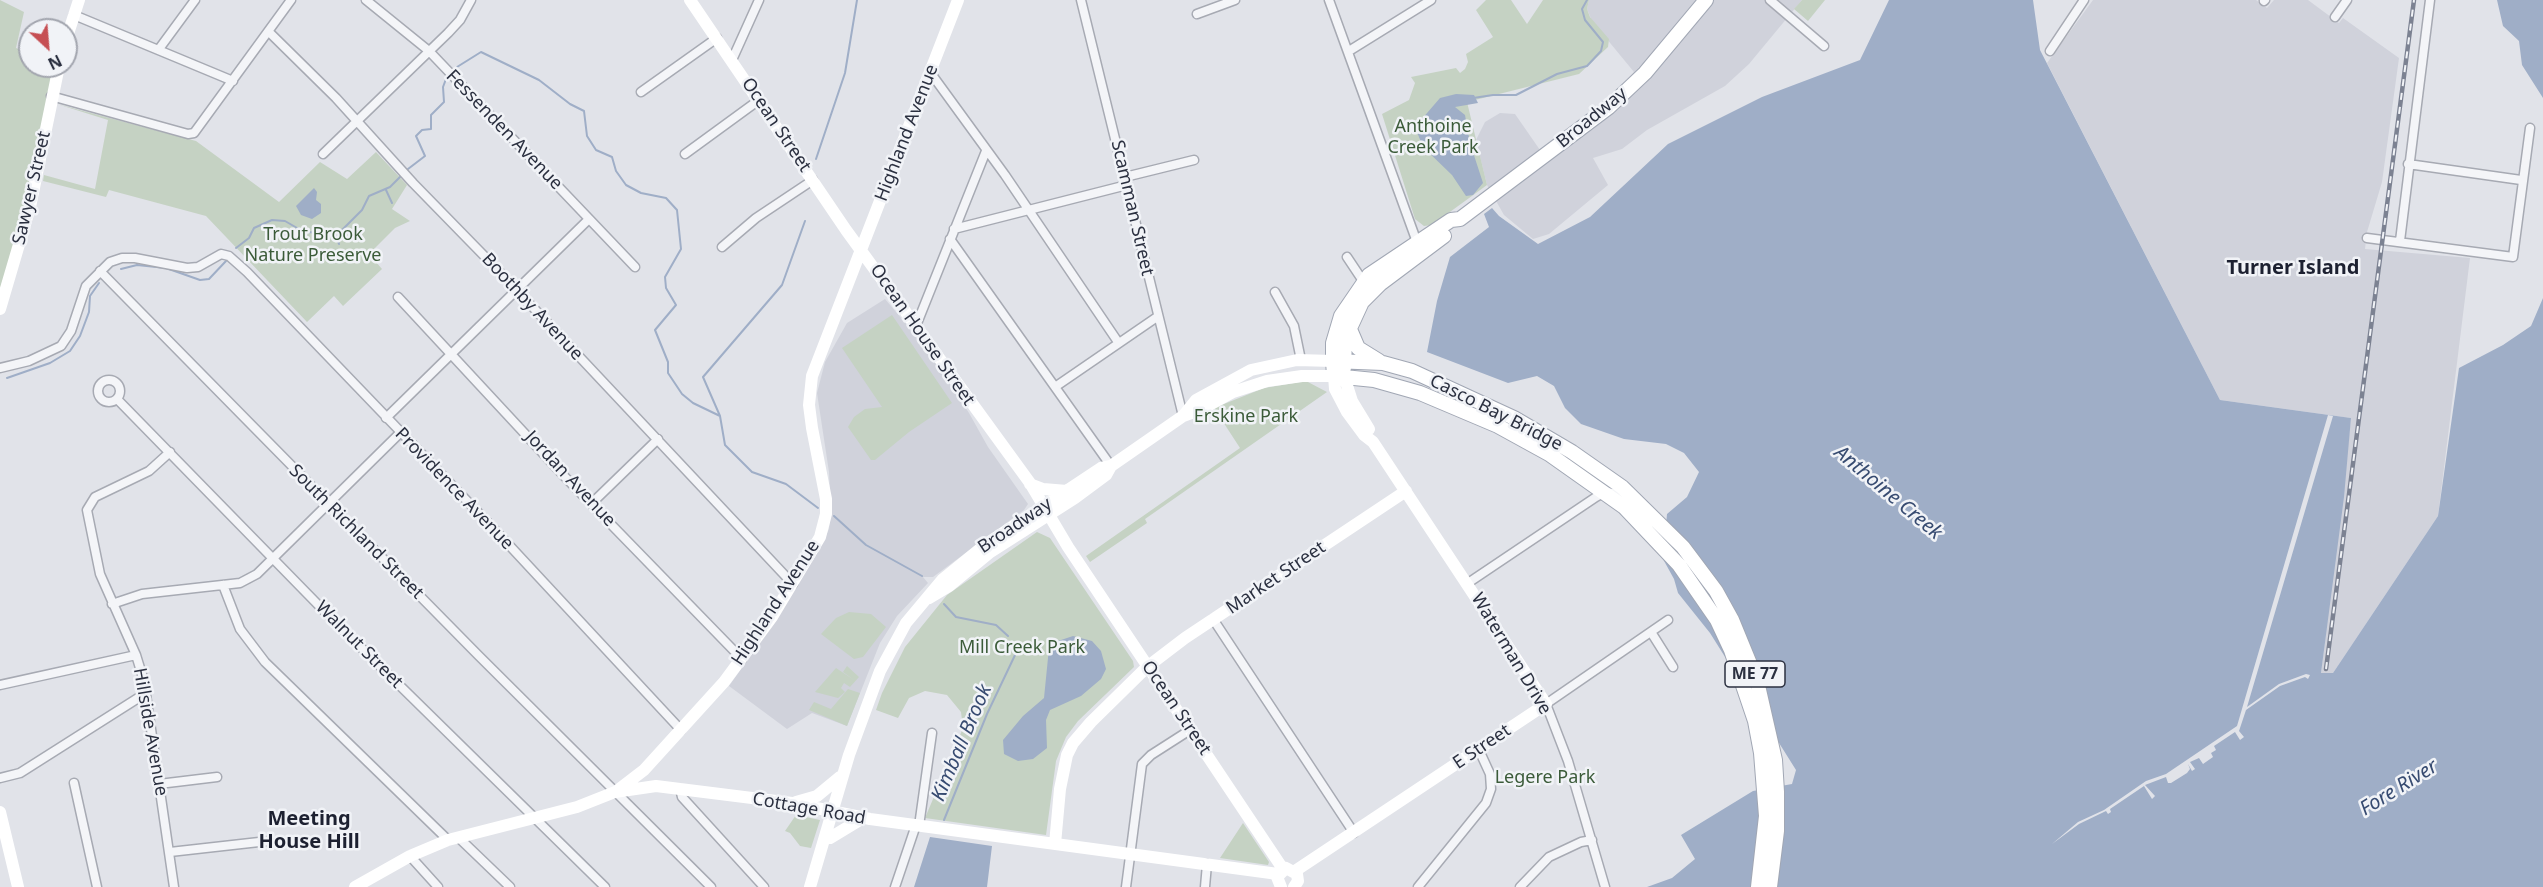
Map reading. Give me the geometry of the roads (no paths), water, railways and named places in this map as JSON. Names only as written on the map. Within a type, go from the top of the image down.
[{"type":"main road","name":"Broadway","points":[[1338,361],[1333,343],[1341,316],[1386,261],[1419,247],[1451,220],[1461,219],[1628,90],[1706,0]]},
{"type":"main road","name":"Broadway","points":[[1338,361],[1354,313],[1367,286]]},
{"type":"main road","points":[[1349,327],[1358,348],[1383,363]]},
{"type":"main road","name":"Casco Bay Bridge","points":[[1338,361],[1383,363],[1425,376],[1514,418],[1572,452],[1629,502],[1668,530],[1716,591],[1739,634],[1757,681],[1775,760],[1777,831],[1770,887]]},
{"type":"main road","name":"Waterman Drive","points":[[1338,361],[1339,376]]},
{"type":"main road","name":"Casco Bay Bridge","points":[[1339,376],[1394,385],[1472,414],[1532,444],[1605,492],[1629,502],[1699,591],[1717,620],[1741,673],[1755,721],[1765,793],[1765,839],[1758,887]]},
{"type":"street","points":[[73,18],[79,0]]},
{"type":"street","points":[[159,49],[195,0]]},
{"type":"street","points":[[51,96],[188,134],[194,133],[203,124],[291,0]]},
{"type":"street","name":"Fessenden Avenue","points":[[366,0],[429,51],[635,267]]},
{"type":"street","points":[[323,154],[460,20],[471,0]]},
{"type":"street","name":"Ocean Street","points":[[690,0],[861,250]]},
{"type":"street","points":[[732,60],[759,0]]},
{"type":"street","name":"Highland Avenue","points":[[615,792],[644,770],[742,659],[793,584],[820,537],[826,514],[826,499],[809,405],[812,376],[958,0]]},
{"type":"street","name":"Scamman Street","points":[[1081,0],[1183,416]]},
{"type":"street","points":[[1197,14],[1235,0]]},
{"type":"street","points":[[1329,0],[1419,247]]},
{"type":"street","points":[[1349,51],[1431,0]]},
{"type":"street","points":[[1770,0],[1824,46]]},
{"type":"street","points":[[2050,51],[2084,0]]},
{"type":"street","points":[[2335,17],[2347,0]]},
{"type":"street","points":[[2400,241],[2430,0]]},
{"type":"street","points":[[74,15],[233,81]]},
{"type":"street","name":"Boothby Avenue","points":[[269,32],[658,439],[793,584]]},
{"type":"street","points":[[641,92],[717,38]]},
{"type":"street","points":[[930,72],[1118,342]]},
{"type":"street","name":"Sawyer Street","points":[[0,309],[30,207],[55,78]]},
{"type":"street","points":[[685,154],[759,100]]},
{"type":"street","points":[[2367,238],[2512,257],[2530,128]]},
{"type":"street","points":[[916,326],[986,151]]},
{"type":"street","points":[[954,229],[1027,210],[1194,160]]},
{"type":"street","points":[[2408,164],[2521,180]]},
{"type":"street","points":[[722,247],[756,218],[813,180]]},
{"type":"street","points":[[386,418],[589,219]]},
{"type":"street","points":[[950,239],[1111,466]]},
{"type":"street","name":"Ocean House Street","points":[[861,250],[982,420],[1030,483],[1045,512]]},
{"type":"street","name":"Providence Avenue","points":[[100,271],[110,262],[122,258],[142,258],[187,268],[198,267],[221,254],[229,256],[248,272],[496,531],[681,730]]},
{"type":"street","points":[[1347,257],[1367,286]]},
{"type":"street","points":[[0,368],[29,361],[61,346],[71,331],[86,286],[100,271]]},
{"type":"street","name":"South Richland Street","points":[[100,271],[328,504],[711,887]]},
{"type":"street","points":[[1275,292],[1294,326],[1301,360]]},
{"type":"street","name":"Jordan Avenue","points":[[398,297],[742,659]]},
{"type":"street","points":[[1055,387],[1157,317]]},
{"type":"street","name":"Broadway","points":[[1183,416],[1196,400],[1240,375],[1274,364],[1301,360],[1338,361]]},
{"type":"street","name":"Broadway","points":[[815,871],[830,838],[843,774],[880,671],[891,646],[910,618],[942,580],[966,560],[1103,477],[1111,466],[1183,416],[1256,384],[1302,376],[1339,376]]},
{"type":"street","name":"Waterman Drive","points":[[1339,376],[1335,390],[1347,412],[1364,435],[1373,442],[1406,490],[1546,704],[1568,761],[1605,887]]},
{"type":"street","name":"Walnut Street","points":[[117,399],[276,558],[332,619],[605,887]]},
{"type":"street","name":"Ocean House Street","points":[[982,420],[989,438],[1045,512]]},
{"type":"street","points":[[112,604],[142,594],[240,583],[257,574],[276,558],[400,433]]},
{"type":"street","points":[[592,503],[658,439]]},
{"type":"street","name":"Hillside Avenue","points":[[170,452],[149,471],[106,490],[90,502],[87,510],[100,574],[135,655],[146,693],[174,887]]},
{"type":"street","name":"Broadway","points":[[1045,512],[1067,491],[1101,468],[1111,466]]},
{"type":"street","points":[[1030,483],[1043,489],[1067,491]]},
{"type":"street","name":"Market Street","points":[[1055,844],[1060,789],[1070,749],[1091,722],[1147,667],[1213,619],[1406,490]]},
{"type":"street","points":[[1468,583],[1605,492]]},
{"type":"street","name":"Ocean Street","points":[[1045,512],[1060,542],[1068,547],[1286,871]]},
{"type":"street","points":[[223,585],[240,629],[265,662],[453,839],[510,887]]},
{"type":"street","points":[[1213,619],[1354,833]]},
{"type":"street","name":"E Street","points":[[1286,871],[1354,833],[1668,620]]},
{"type":"street","points":[[1651,632],[1673,667]]},
{"type":"street","points":[[0,685],[135,655]]},
{"type":"street","points":[[0,778],[20,773],[146,693]]},
{"type":"street","name":"Broadway","points":[[810,887],[858,750],[862,725]]},
{"type":"street","points":[[1126,887],[1142,764],[1151,755],[1190,730]]},
{"type":"street","points":[[895,887],[917,825],[932,733]]},
{"type":"street","points":[[1418,887],[1486,803],[1491,789],[1490,774],[1479,750]]},
{"type":"street","points":[[792,803],[817,796],[843,774]]},
{"type":"street","points":[[159,784],[217,777]]},
{"type":"street","points":[[74,783],[97,887]]},
{"type":"street","name":"Cottage Road","points":[[355,887],[410,856],[453,839],[577,807],[615,792],[656,786],[792,803],[863,818],[1129,854],[1286,871]]},
{"type":"street","points":[[680,789],[682,796],[696,813],[764,887]]},
{"type":"street","points":[[0,812],[6,856],[18,887]]},
{"type":"street","points":[[830,838],[863,818]]},
{"type":"street","points":[[1520,887],[1549,857],[1559,850],[1592,840]]},
{"type":"street","points":[[170,852],[268,841]]},
{"type":"street","points":[[410,856],[438,887]]},
{"type":"street","points":[[1205,887],[1208,864]]},
{"type":"street","points":[[1281,887],[1277,880],[1286,871],[1298,877],[1295,887]]},
{"type":"water","name":"Fore River","points":[[1889,0],[2033,0],[2040,50],[2220,400],[2351,418],[2344,497],[2321,673],[2333,673],[2438,516],[2459,368],[2503,345],[2531,326],[2543,298],[2543,887],[1647,887],[1672,878],[1695,859],[1681,835],[1753,791],[1792,784],[1796,770],[1710,633],[1678,593],[1674,579],[1663,559],[1667,514],[1687,497],[1699,472],[1684,453],[1666,444],[1624,439],[1581,424],[1565,408],[1554,386],[1537,376],[1508,383],[1427,352],[1437,301],[1450,257],[1489,227],[1484,214],[1492,208],[1499,216],[1538,244],[1590,217],[1668,144],[1762,97],[1860,60]]},
{"type":"water","points":[[2497,0],[2543,0],[2543,98],[2522,65],[2519,41],[2503,26]]},
{"type":"water","points":[[1456,94],[1474,95],[1478,103],[1455,107],[1465,115],[1470,143],[1483,183],[1473,195],[1466,196],[1452,175],[1423,147],[1415,127],[1440,98]]},
{"type":"water","points":[[314,188],[317,192],[316,200],[321,204],[321,213],[312,219],[301,215],[296,206]]},
{"type":"water","points":[[1073,636],[1092,641],[1101,651],[1106,669],[1101,679],[1081,696],[1050,710],[1046,720],[1047,748],[1033,759],[1018,761],[1004,754],[1003,740],[1023,716],[1044,698],[1049,648],[1058,641]]},
{"type":"water","points":[[930,837],[992,846],[987,887],[914,887]]},
{"type":"waterway","name":"Kimball Brook","points":[[816,159],[845,73],[857,0]]},
{"type":"waterway","name":"Anthoine Creek","points":[[1473,98],[1516,95],[1557,74],[1587,66],[1601,51],[1603,42],[1585,20],[1582,9],[1587,0]]},
{"type":"waterway","points":[[457,67],[481,52],[539,80],[570,104],[584,111],[587,136],[596,150],[612,157],[616,171],[626,185],[641,193],[666,198],[677,210],[681,249],[665,277],[666,288],[676,305],[655,330],[668,362],[668,373],[682,394],[693,403],[720,416]]},
{"type":"waterway","points":[[408,169],[425,156],[416,136],[422,130],[431,129],[431,115],[444,102],[443,87],[446,79]]},
{"type":"waterway","points":[[236,248],[249,238],[254,228],[272,220],[285,221],[304,232],[328,233],[342,230],[362,210],[369,196],[390,187],[402,175]]},
{"type":"waterway","points":[[386,190],[392,203]]},
{"type":"waterway","name":"Kimball Brook","points":[[805,221],[782,285],[703,377],[720,416],[725,445],[752,472],[786,484],[818,508]]},
{"type":"waterway","points":[[335,234],[339,244]]},
{"type":"waterway","points":[[121,269],[137,265],[166,268],[200,280],[209,279],[226,261]]},
{"type":"waterway","points":[[7,378],[50,363],[70,351],[80,336],[89,312],[90,296],[99,283]]},
{"type":"waterway","name":"Kimball Brook","points":[[834,516],[866,545],[922,576]]},
{"type":"waterway","name":"Kimball Brook","points":[[944,604],[956,617],[996,625],[1008,636]]},
{"type":"waterway","name":"Kimball Brook","points":[[944,820],[987,714],[1016,653],[1014,643]]},
{"type":"railway","points":[[2326,669],[2414,0]]},
{"type":"district","name":"Turner Island","points":[[2293,268]]},
{"type":"district","name":"Meeting House Hill","points":[[309,830]]},
{"type":"park label","name":"Anthoine Creek Park","points":[[1433,137]]},
{"type":"park label","name":"Trout Brook Nature Preserve","points":[[313,245]]},
{"type":"park label","name":"Erskine Park","points":[[1246,417]]},
{"type":"park label","name":"Mill Creek Park","points":[[1022,648]]},
{"type":"park label","name":"Legere Park","points":[[1545,778]]}]
